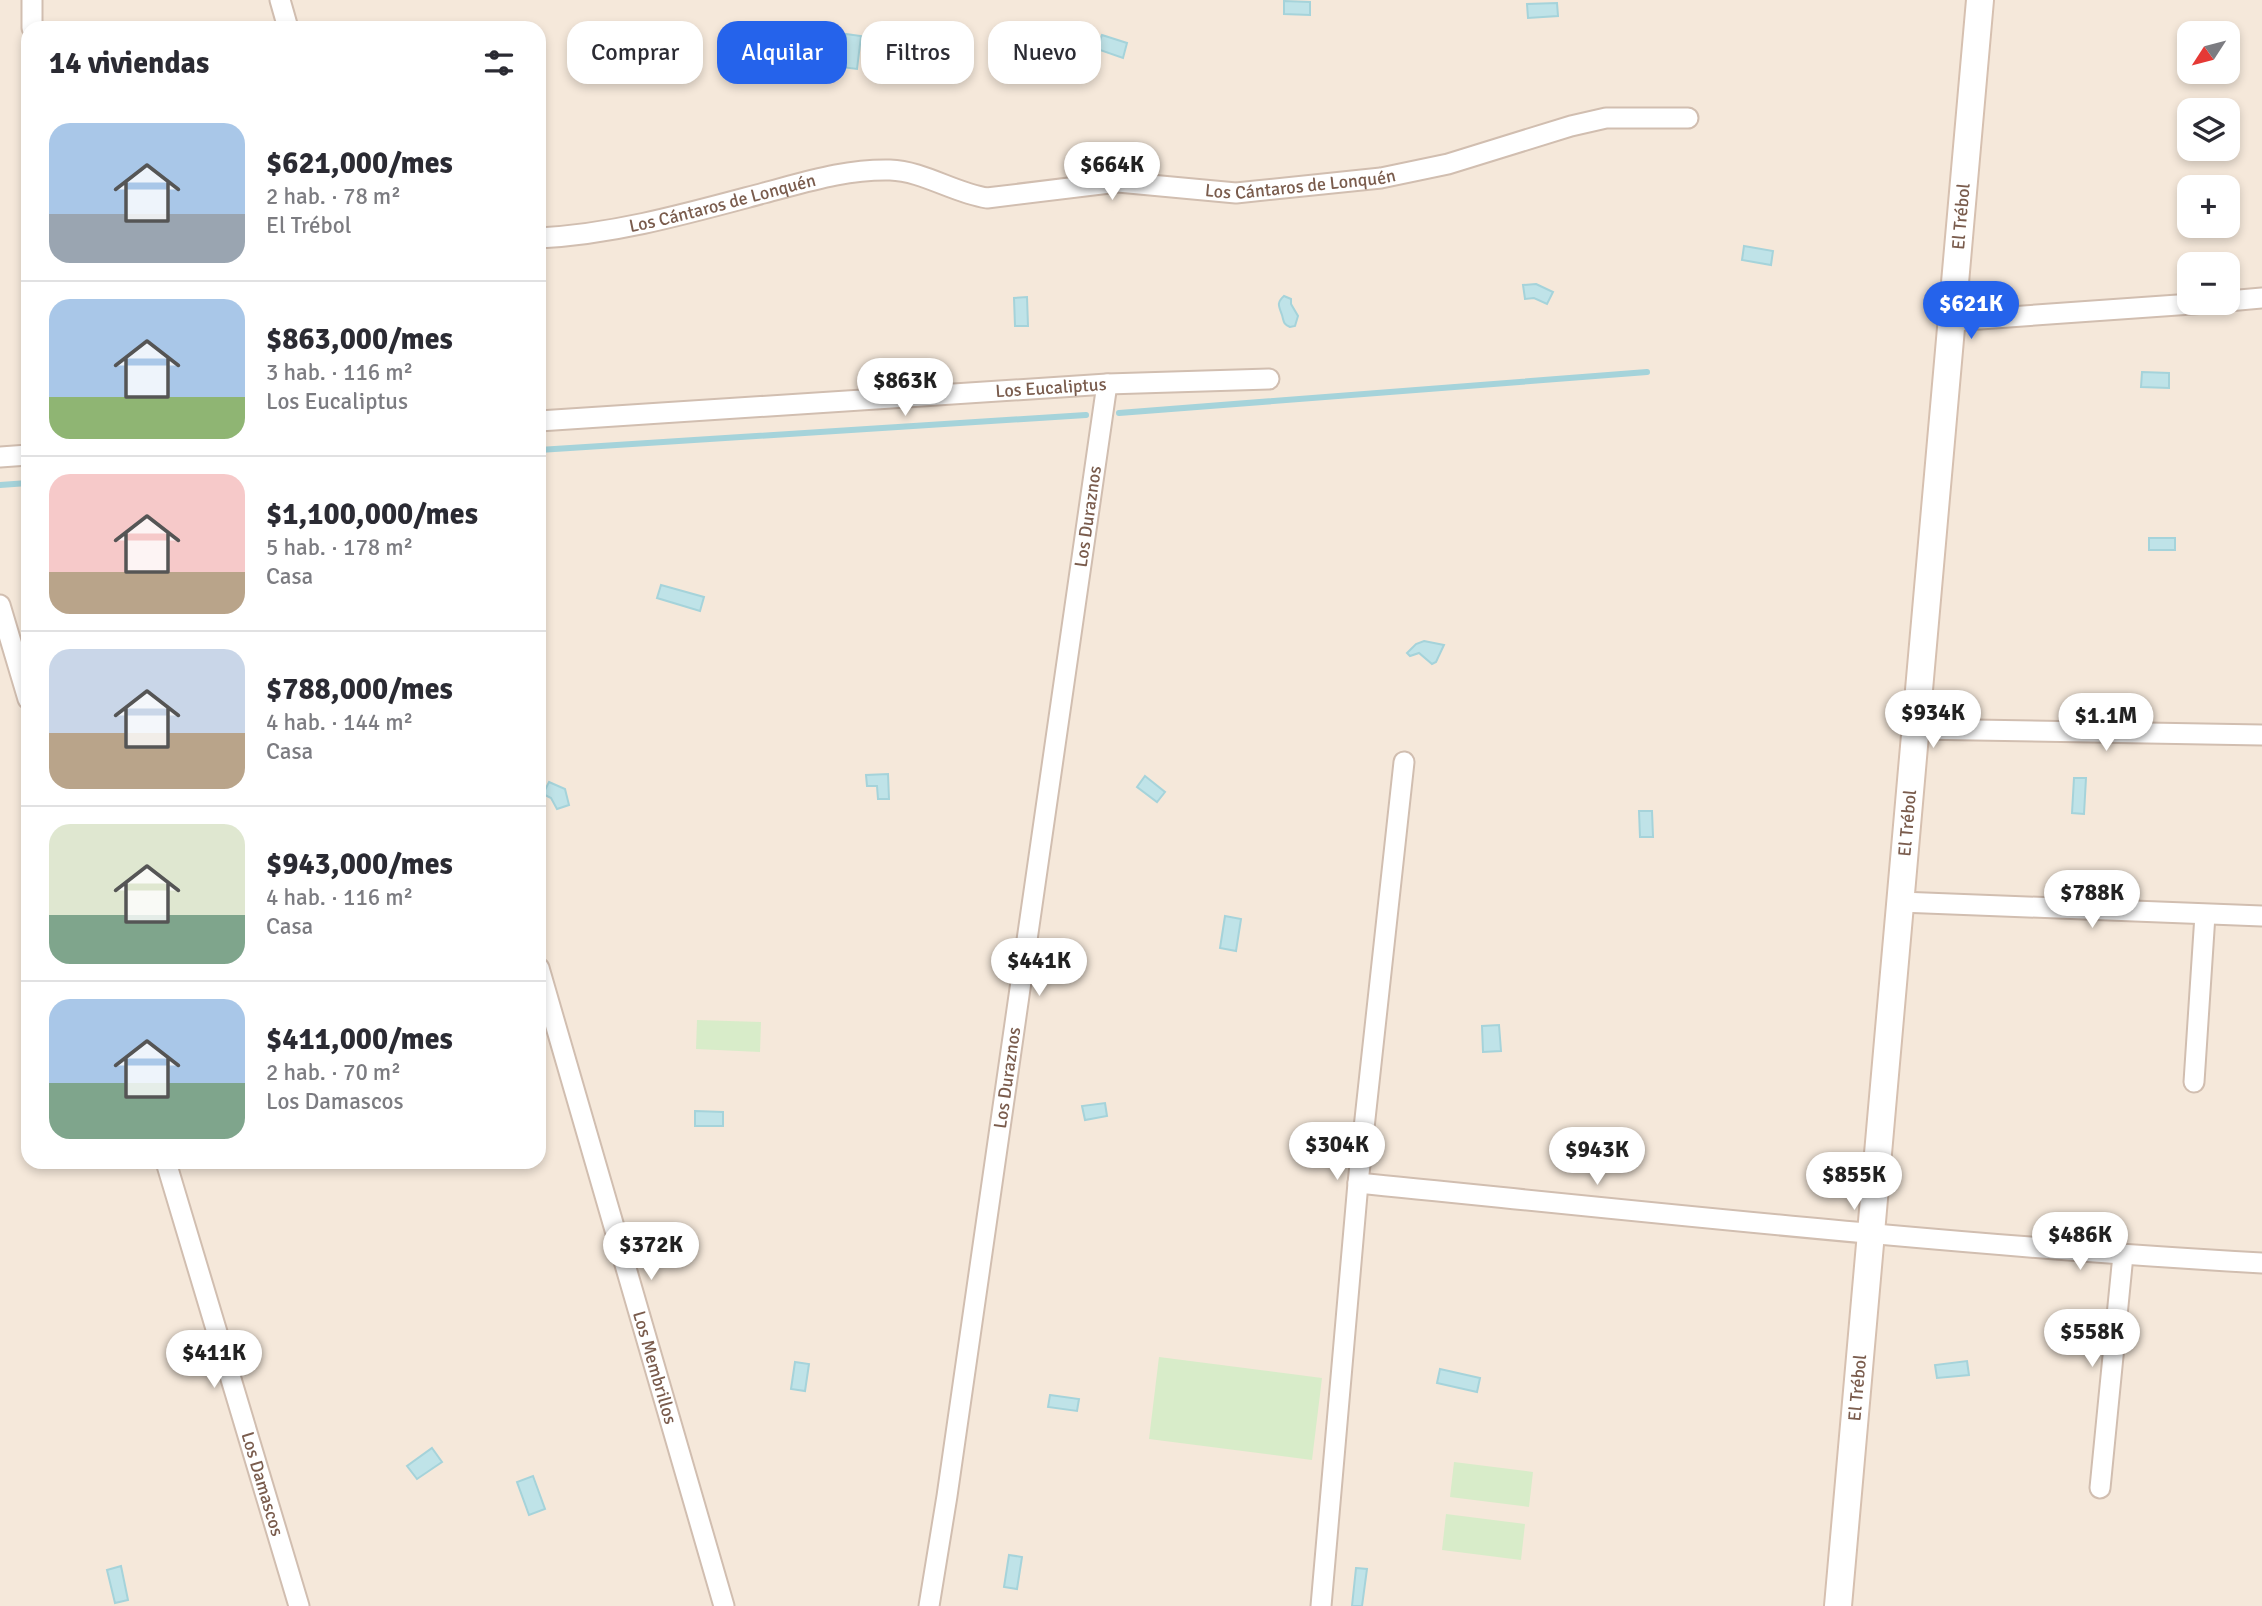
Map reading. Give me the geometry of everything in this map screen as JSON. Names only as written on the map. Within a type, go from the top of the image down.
[{"type":"main road","name":"El Trébol","points":[[1838,1606],[1980,0]]},
{"type":"street","points":[[32,0],[32,21]]},
{"type":"street","points":[[280,0],[286,21]]},
{"type":"street","name":"Los Cántaros de Lonquén","points":[[546,238],[573,236],[647,223],[829,176],[860,171],[893,170],[987,198],[1118,182],[1236,193],[1407,174],[1606,118],[1688,118]]},
{"type":"street","points":[[2240,300],[2262,298]]},
{"type":"street","points":[[1952,321],[2177,305]]},
{"type":"street","name":"Los Eucaliptus","points":[[546,421],[1107,384],[1269,379]]},
{"type":"street","name":"Los Duraznos","points":[[929,1606],[1107,384]]},
{"type":"street","points":[[0,457],[21,456]]},
{"type":"street","points":[[0,605],[21,676]]},
{"type":"street","points":[[1915,729],[2262,735]]},
{"type":"street","points":[[1321,1606],[1357,1183],[1404,762]]},
{"type":"street","points":[[1900,902],[2262,916]]},
{"type":"street","points":[[2194,1082],[2205,915]]},
{"type":"street","name":"Los Membrillos","points":[[546,992],[724,1606]]},
{"type":"street","name":"Los Damascos","points":[[168,1169],[299,1606]]},
{"type":"street","points":[[1357,1183],[1871,1234],[2123,1255],[2262,1263]]},
{"type":"street","points":[[2100,1488],[2123,1255]]},
{"type":"shaded area","points":[[0,0],[2262,0],[2262,1606],[0,1606]]},
{"type":"green space","points":[[697,1020],[761,1022],[760,1052],[696,1049]]},
{"type":"green space","points":[[1159,1357],[1322,1378],[1312,1460],[1149,1439]]},
{"type":"green space","points":[[1454,1462],[1533,1472],[1529,1507],[1450,1497]]},
{"type":"green space","points":[[1446,1514],[1525,1524],[1521,1560],[1442,1550]]},
{"type":"water","points":[[1284,1],[1310,2],[1310,15],[1284,14]]},
{"type":"water","points":[[1557,3],[1558,16],[1528,18],[1527,4]]},
{"type":"water","points":[[847,34],[861,36],[857,69],[847,68]]},
{"type":"water","points":[[1102,35],[1127,43],[1123,58],[1101,50]]},
{"type":"water","points":[[1744,246],[1773,251],[1771,265],[1742,260]]},
{"type":"water","points":[[1536,284],[1553,292],[1547,304],[1534,298],[1525,299],[1523,285]]},
{"type":"water","points":[[1284,296],[1291,299],[1298,316],[1295,326],[1290,327],[1284,321],[1279,305]]},
{"type":"water","points":[[1027,297],[1028,326],[1015,326],[1014,298]]},
{"type":"water","points":[[2142,372],[2169,373],[2169,388],[2141,387]]},
{"type":"water","points":[[2149,538],[2175,538],[2175,550],[2149,550]]},
{"type":"water","points":[[661,585],[704,597],[700,611],[657,598]]},
{"type":"water","points":[[1424,641],[1444,645],[1436,662],[1432,664],[1419,653],[1410,656],[1407,653],[1416,644]]},
{"type":"water","points":[[888,774],[889,799],[878,799],[877,786],[867,786],[866,775]]},
{"type":"water","points":[[1145,776],[1165,792],[1157,802],[1137,787]]},
{"type":"water","points":[[2074,778],[2086,778],[2084,814],[2072,813]]},
{"type":"water","points":[[549,782],[565,789],[569,805],[557,809],[551,798],[546,796]]},
{"type":"water","points":[[1639,811],[1652,811],[1653,837],[1640,837]]},
{"type":"water","points":[[1225,916],[1241,919],[1236,951],[1220,948]]},
{"type":"water","points":[[1499,1025],[1501,1051],[1483,1052],[1482,1026]]},
{"type":"water","points":[[1105,1103],[1107,1116],[1085,1120],[1082,1106]]},
{"type":"water","points":[[695,1111],[723,1112],[723,1126],[695,1126]]},
{"type":"water","points":[[1967,1361],[1969,1375],[1937,1378],[1935,1365]]},
{"type":"water","points":[[795,1362],[809,1364],[805,1391],[791,1389]]},
{"type":"water","points":[[1440,1369],[1480,1378],[1477,1392],[1437,1383]]},
{"type":"water","points":[[1050,1395],[1079,1399],[1077,1411],[1048,1407]]},
{"type":"water","points":[[432,1448],[442,1462],[417,1479],[407,1466]]},
{"type":"water","points":[[533,1476],[545,1509],[529,1515],[517,1482]]},
{"type":"water","points":[[1009,1555],[1022,1557],[1017,1589],[1004,1587]]},
{"type":"water","points":[[121,1566],[128,1600],[115,1603],[107,1570]]},
{"type":"water","points":[[1356,1568],[1367,1569],[1362,1606],[1352,1606]]},
{"type":"waterway","points":[[1119,413],[1647,372]]},
{"type":"waterway","points":[[546,450],[1086,415]]},
{"type":"waterway","points":[[0,485],[21,484]]}]
